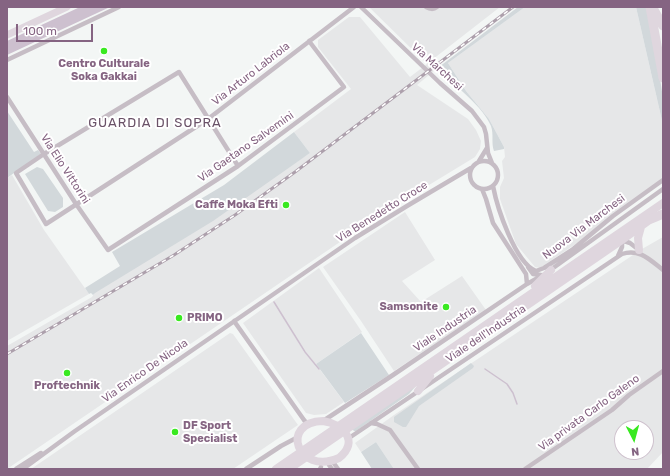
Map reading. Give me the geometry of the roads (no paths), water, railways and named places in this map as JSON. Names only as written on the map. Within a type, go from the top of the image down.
[{"type":"highway","points":[[651,7],[663,26]]},
{"type":"highway","points":[[651,7],[663,78]]},
{"type":"highway","points":[[658,7],[663,16]]},
{"type":"highway","points":[[651,219],[663,212]]},
{"type":"main road","points":[[7,35],[67,7]]},
{"type":"main road","points":[[344,432],[522,300],[663,203]]},
{"type":"main road","points":[[276,469],[344,432],[651,219]]},
{"type":"main road","points":[[641,227],[638,238],[641,253]]},
{"type":"main road","points":[[522,300],[551,270]]},
{"type":"main road","points":[[418,391],[434,369]]},
{"type":"main road","points":[[323,421],[344,432],[347,447],[345,452],[329,467],[312,467],[300,457],[297,444],[298,438],[303,429],[308,425],[314,422],[323,421]]},
{"type":"main road","points":[[289,469],[300,457]]},
{"type":"street","points":[[7,60],[119,7]]},
{"type":"street","name":"Via Arturo Labriola","points":[[44,154],[16,173],[46,224],[208,119],[354,7]]},
{"type":"street","name":"Via Marchesi","points":[[361,7],[440,83],[463,102],[479,120],[484,127],[487,148],[492,163]]},
{"type":"street","points":[[426,7],[429,9],[434,9],[436,7]]},
{"type":"street","name":"Via Gaetano Salvemini","points":[[108,250],[238,166],[344,87],[309,42]]},
{"type":"street","points":[[44,154],[179,72],[238,166]]},
{"type":"street","name":"Via Elio Vittorini","points":[[7,97],[76,204],[108,250]]},
{"type":"street","points":[[479,161],[488,161],[497,168],[499,174],[497,181],[490,188],[482,189],[474,186],[470,179],[471,168],[479,161],[487,148]]},
{"type":"street","name":"Via Benedetto Croce","points":[[318,263],[374,226],[471,168]]},
{"type":"street","points":[[456,177],[462,176],[470,179]]},
{"type":"street","name":"Nuova Via Marchesi","points":[[528,265],[536,271],[544,268],[572,250],[613,216],[663,180]]},
{"type":"street","points":[[493,186],[496,202],[505,229],[512,243],[533,274],[542,276]]},
{"type":"street","points":[[482,189],[493,223],[526,274],[527,284]]},
{"type":"street","name":"Viale Industria","points":[[323,421],[527,284],[551,270],[663,189]]},
{"type":"street","points":[[609,240],[622,240],[630,243],[663,270]]},
{"type":"street","points":[[617,257],[621,249],[622,240]]},
{"type":"street","points":[[617,257],[626,252],[632,251],[641,253]]},
{"type":"street","name":"Viale dell'Industria","points":[[368,425],[617,257]]},
{"type":"street","name":"Via Enrico De Nicola","points":[[23,469],[66,437],[318,263]]},
{"type":"street","points":[[234,320],[308,425]]},
{"type":"street","name":"Via privata Carlo Galeno","points":[[525,469],[607,413],[663,371]]},
{"type":"street","points":[[344,432],[377,424],[390,430],[418,469]]},
{"type":"street","name":"Via Enrico De Nicola","points":[[16,469],[66,437]]},
{"type":"street","points":[[246,469],[281,446],[298,438]]},
{"type":"waterway","points":[[274,302],[305,352],[319,369]]},
{"type":"waterway","points":[[485,369],[507,384],[513,393],[517,404]]},
{"type":"railway","points":[[7,354],[174,255],[235,215],[295,172],[513,7]]},
{"type":"place","name":"Centro Culturale Soka Gakkai","points":[[104,51]]},
{"type":"place","name":"Caffe Moka Efti","points":[[286,205]]},
{"type":"place","name":"Samsonite","points":[[446,307]]},
{"type":"place","name":"PRIMO","points":[[179,318]]},
{"type":"place","name":"Proftechnik","points":[[67,373]]},
{"type":"place","name":"DF Sport Specialist","points":[[175,432]]},
{"type":"district","name":"GUARDIA DI SOPRA","points":[[155,123]]}]
